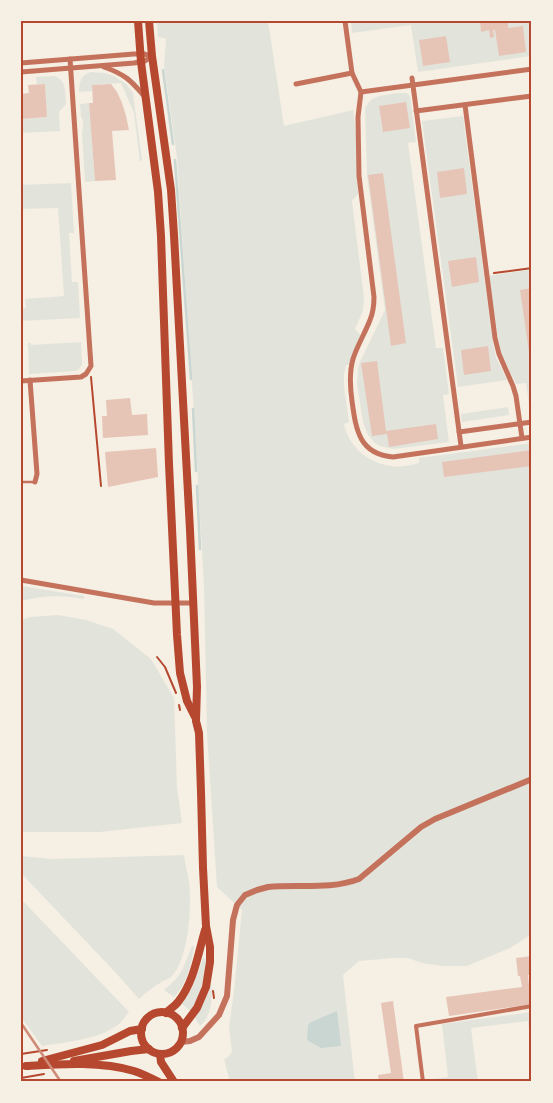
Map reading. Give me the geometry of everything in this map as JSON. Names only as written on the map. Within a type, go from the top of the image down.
[{"type":"main road","points":[[138,21],[140,58],[158,192],[161,236],[169,464],[180,673],[187,702],[196,721]]},
{"type":"main road","points":[[149,21],[172,208],[183,380],[197,687],[196,721],[200,763],[202,868],[206,926],[210,947],[206,987],[198,1008],[182,1028]]},
{"type":"main road","points":[[166,1012],[178,1002],[189,983],[206,926]]},
{"type":"main road","points":[[60,1064],[131,1051],[149,1050],[160,1054],[169,1053],[181,1042],[182,1028],[178,1019],[166,1012],[155,1013],[144,1022],[142,1038],[149,1050]]},
{"type":"main road","points":[[23,1066],[102,1045],[130,1031],[142,1029]]},
{"type":"main road","points":[[160,1054],[162,1062],[174,1082]]},
{"type":"main road","points":[[23,1066],[60,1064],[116,1067],[136,1071],[159,1082]]},
{"type":"street","points":[[345,21],[352,73],[361,92],[358,117],[359,176],[374,297],[370,320],[354,358],[350,376],[355,426],[361,440],[376,453],[393,457],[532,437]]},
{"type":"street","points":[[21,72],[101,66],[152,56]]},
{"type":"street","points":[[21,63],[70,59],[140,58]]},
{"type":"street","points":[[21,381],[81,377],[86,374],[91,366],[70,59]]},
{"type":"street","points":[[101,66],[117,71],[131,80],[145,98]]},
{"type":"street","points":[[361,92],[532,69]]},
{"type":"street","points":[[296,84],[352,73]]},
{"type":"street","points":[[412,78],[461,446]]},
{"type":"street","points":[[416,111],[532,96]]},
{"type":"street","points":[[465,105],[486,274],[499,354],[516,396],[522,438]]},
{"type":"street","points":[[30,380],[37,474],[35,482]]},
{"type":"street","points":[[459,432],[532,422]]},
{"type":"street","points":[[21,580],[154,603],[193,603]]},
{"type":"street","points":[[181,1042],[199,1037],[219,1015],[227,996],[235,913],[237,905],[245,895],[268,887],[336,885],[359,879],[421,827],[435,819],[532,778]]},
{"type":"street","points":[[423,1082],[416,1026],[532,1006]]},
{"type":"lane","points":[[21,482],[35,482]]},
{"type":"path","points":[[486,274],[532,268]]},
{"type":"path","points":[[88,370],[92,379],[101,486]]},
{"type":"path","points":[[157,657],[176,694]]},
{"type":"path","points":[[178,702],[180,710]]},
{"type":"path","points":[[21,1077],[24,1081]]},
{"type":"shaded area","points":[[157,21],[268,21],[284,126],[353,110],[356,134],[358,194],[352,201],[364,298],[363,311],[355,329],[361,336],[350,365],[346,365],[344,375],[349,422],[344,424],[355,447],[375,461],[398,467],[419,463],[419,458],[532,443],[532,934],[510,948],[467,966],[443,966],[422,963],[408,958],[359,961],[343,975],[355,1082],[230,1082],[224,1059],[232,1052],[229,1027],[242,910],[217,887],[207,733],[204,586],[177,158],[164,65],[166,39],[158,37]]},
{"type":"shaded area","points":[[351,21],[532,21],[532,56],[418,72],[411,25],[352,33]]},
{"type":"shaded area","points":[[91,72],[114,76],[126,84],[133,93],[142,160],[140,162],[134,113],[121,83],[92,85],[92,91],[79,92],[81,79]]},
{"type":"shaded area","points":[[54,76],[61,80],[65,91],[66,104],[59,112],[60,131],[21,133],[21,113],[22,119],[47,117],[45,84],[37,84],[36,77]]},
{"type":"shaded area","points":[[407,93],[410,96],[416,142],[408,143],[436,348],[443,348],[449,394],[443,395],[449,442],[393,449],[380,446],[368,435],[363,422],[357,384],[360,362],[385,310],[367,175],[365,109],[374,98]]},
{"type":"shaded area","points":[[89,103],[95,181],[85,182],[83,120],[80,104]]},
{"type":"shaded area","points":[[463,116],[493,343],[496,357],[507,380],[458,387],[422,121]]},
{"type":"shaded area","points":[[71,183],[74,233],[69,233],[72,282],[78,282],[80,318],[21,321],[21,309],[26,308],[25,299],[64,296],[58,208],[21,209],[21,185]]},
{"type":"shaded area","points":[[532,269],[532,410],[530,411],[526,383],[516,384],[502,355],[489,276]]},
{"type":"shaded area","points":[[81,342],[82,365],[79,369],[75,371],[29,374],[28,343],[31,343],[31,345]]},
{"type":"shaded area","points":[[508,407],[509,415],[462,422],[461,414]]},
{"type":"shaded area","points":[[21,586],[84,596],[84,599],[52,596],[21,601]]},
{"type":"shaded area","points":[[58,615],[86,620],[113,629],[151,659],[174,698],[177,787],[182,823],[100,832],[21,832],[21,620],[30,617]]},
{"type":"shaded area","points":[[184,855],[189,882],[190,904],[183,956],[172,976],[139,999],[21,873],[21,856],[53,859]]},
{"type":"shaded area","points":[[21,899],[129,1012],[119,1024],[102,1034],[92,1037],[42,1046],[21,1017]]},
{"type":"shaded area","points":[[192,946],[194,947],[188,974],[174,997],[164,990],[179,975]]},
{"type":"shaded area","points":[[203,958],[206,959],[203,979],[191,1011],[182,1004],[192,988]]},
{"type":"shaded area","points":[[211,982],[209,1011],[200,1026],[195,1018]]},
{"type":"shaded area","points":[[337,1011],[341,1046],[321,1048],[307,1040],[308,1025],[311,1022]]},
{"type":"shaded area","points":[[532,1012],[532,1052],[528,1021],[471,1028],[478,1082],[425,1082],[425,1080],[448,1077],[442,1024]]},
{"type":"building","points":[[480,21],[508,21],[508,28],[523,26],[526,52],[499,56],[495,30],[493,30],[494,37],[490,38],[489,30],[481,32]]},
{"type":"building","points":[[446,36],[450,62],[423,66],[419,40]]},
{"type":"building","points":[[45,84],[47,117],[22,119],[21,94],[29,93],[28,85]]},
{"type":"building","points":[[111,84],[122,103],[129,130],[112,131],[116,180],[95,181],[89,103],[93,103],[92,85]]},
{"type":"building","points":[[406,102],[410,128],[383,132],[379,106]]},
{"type":"building","points":[[464,168],[467,194],[440,198],[437,172]]},
{"type":"building","points":[[383,173],[406,343],[391,346],[368,175]]},
{"type":"building","points":[[476,257],[479,282],[452,287],[448,261]]},
{"type":"building","points":[[532,288],[532,365],[531,366],[520,290]]},
{"type":"building","points":[[488,346],[491,371],[464,375],[461,350]]},
{"type":"building","points":[[377,361],[386,431],[436,424],[438,439],[389,447],[387,434],[372,436],[361,363]]},
{"type":"building","points":[[130,398],[132,415],[147,414],[148,435],[103,438],[102,416],[107,416],[106,400]]},
{"type":"building","points":[[156,448],[158,477],[108,487],[105,452]]},
{"type":"building","points":[[532,450],[532,466],[444,477],[442,462]]},
{"type":"building","points":[[532,956],[532,975],[528,975],[529,986],[532,986],[532,1004],[449,1016],[446,997],[522,987],[520,976],[518,976],[516,958]]},
{"type":"building","points":[[393,1001],[404,1082],[379,1082],[378,1075],[391,1073],[381,1003]]},
{"type":"waterway","points":[[163,70],[173,144]]},
{"type":"waterway","points":[[175,160],[191,379]]},
{"type":"waterway","points":[[193,409],[196,471]]},
{"type":"waterway","points":[[197,486],[200,549]]},
{"type":"railway","points":[[21,1023],[61,1082]]}]
